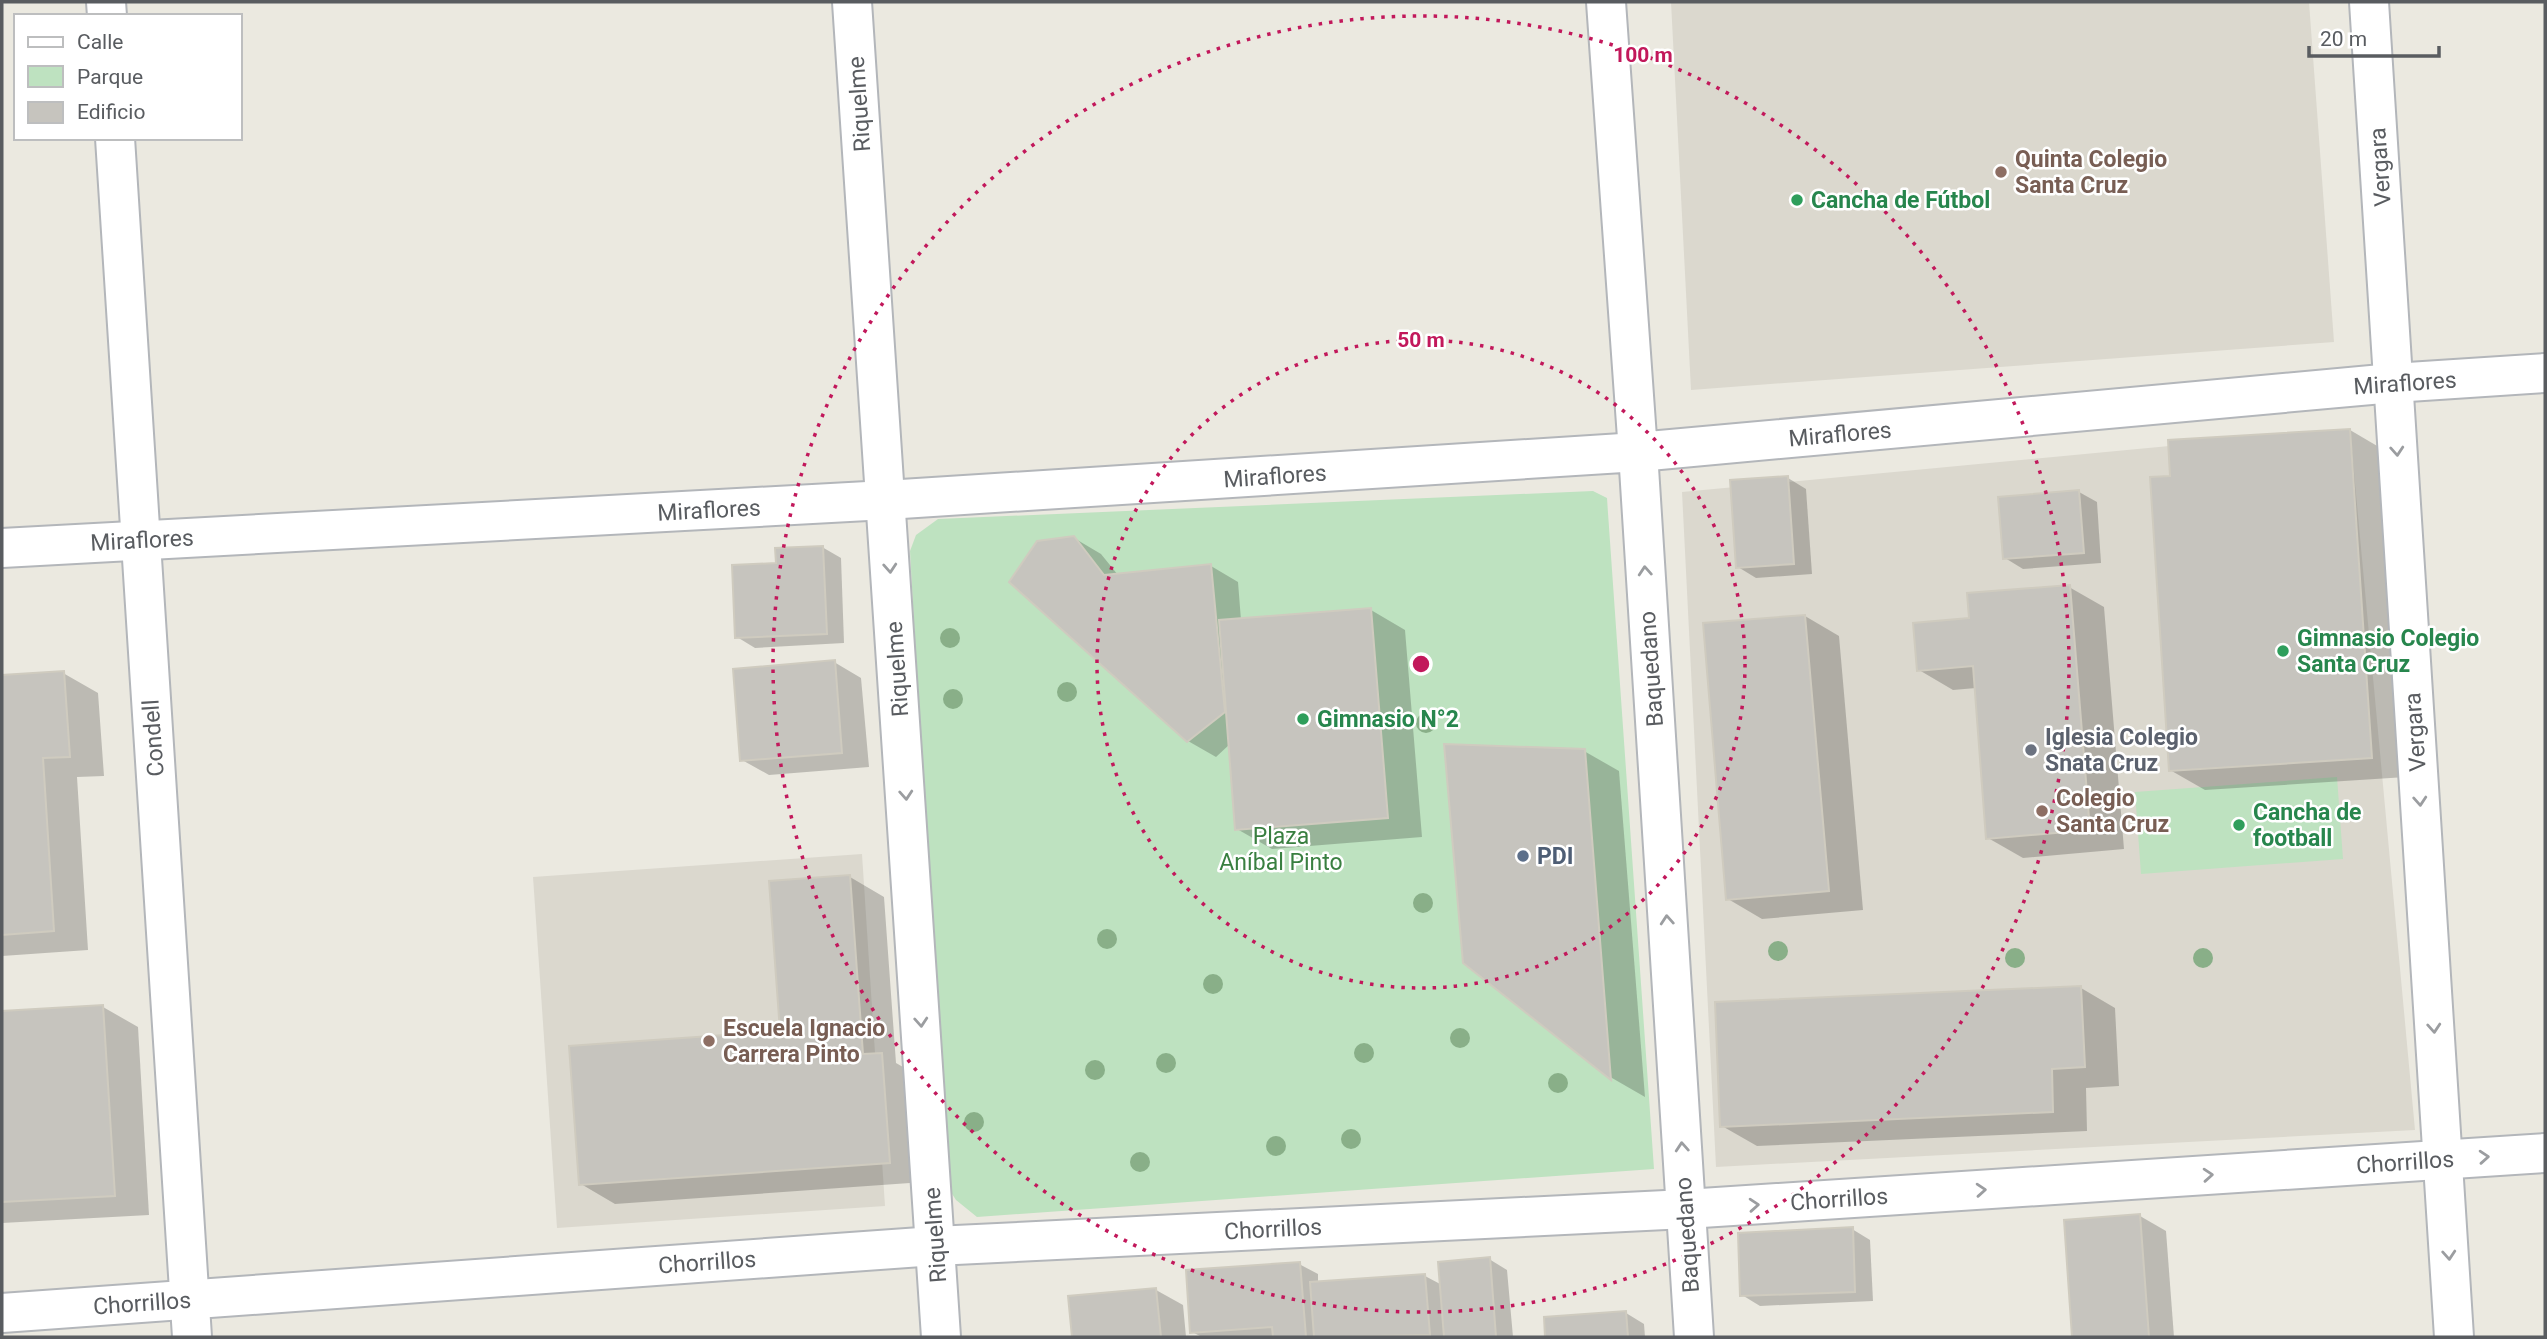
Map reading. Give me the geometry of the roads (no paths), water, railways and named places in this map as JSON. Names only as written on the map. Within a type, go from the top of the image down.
[{"type":"street","name":"Riquelme","points":[[852,2],[941,1337]]},
{"type":"street","name":"Baquedano","points":[[1606,2],[1638,452],[1694,1337]]},
{"type":"street","name":"Vergara","points":[[2370,2],[2454,1337]]},
{"type":"street","name":"Condell","points":[[115,140],[192,1337]]},
{"type":"street","name":"Miraflores","points":[[2,548],[886,500],[1638,452],[2393,383],[2545,373]]},
{"type":"street","name":"Chorrillos","points":[[2,1314],[935,1246],[1686,1209],[2545,1153]]},
{"type":"place","name":"Quinta Colegio Santa Cruz","points":[[2001,172]]},
{"type":"place","name":"Cancha de Fútbol","points":[[1797,200]]},
{"type":"place","name":"Gimnasio Colegio Santa Cruz","points":[[2283,651]]},
{"type":"place","name":"Gimnasio N°2","points":[[1303,719]]},
{"type":"place","name":"Iglesia Colegio Snata Cruz","points":[[2031,750]]},
{"type":"place","name":"Colegio Santa Cruz","points":[[2042,811]]},
{"type":"place","name":"Cancha de football","points":[[2239,825]]},
{"type":"place","name":"PDI","points":[[1523,856]]},
{"type":"place","name":"Escuela Ignacio Carrera Pinto","points":[[709,1041]]},
{"type":"park label","name":"Plaza Aníbal Pinto","points":[[1281,849]]}]
